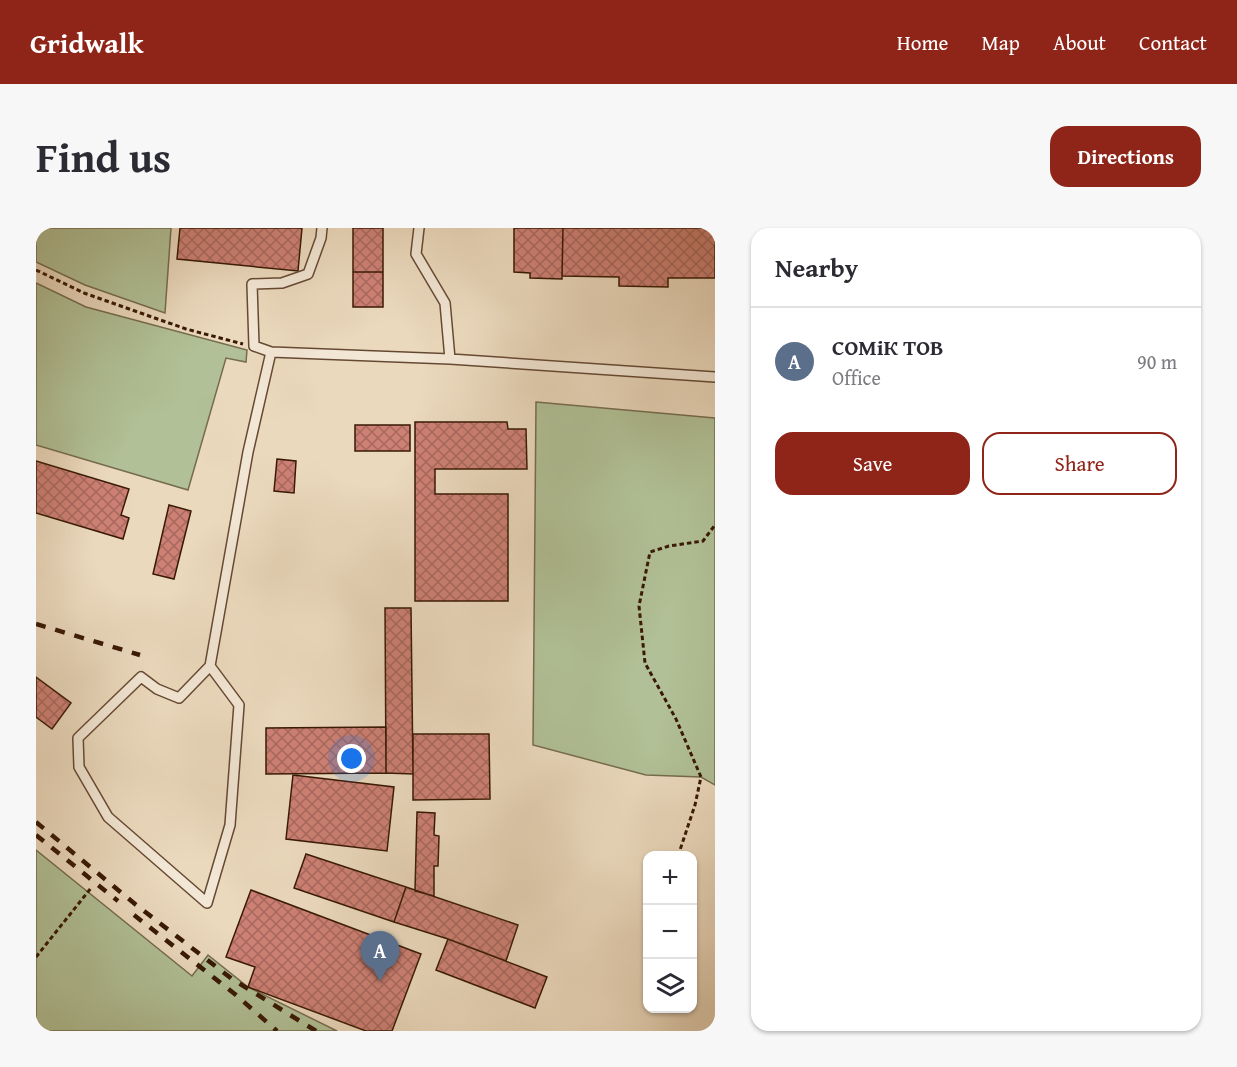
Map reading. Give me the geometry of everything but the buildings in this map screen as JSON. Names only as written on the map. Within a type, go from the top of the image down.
[{"type":"lane","points":[[322,228],[321,238],[308,274],[282,283],[252,284],[254,346],[272,352],[450,359],[715,377]]},
{"type":"lane","points":[[419,228],[416,254],[445,303],[450,359]]},
{"type":"lane","points":[[210,666],[239,705],[230,825],[207,903],[108,817],[79,767],[78,738],[141,677],[157,689],[179,698],[210,666],[248,452],[272,352]]},
{"type":"path","points":[[36,270],[84,293],[186,329],[254,346]]},
{"type":"path","points":[[679,851],[701,777],[676,719],[645,663],[639,606],[650,552],[669,546],[703,541],[715,525]]},
{"type":"path","points":[[36,957],[91,888]]},
{"type":"green space","points":[[36,228],[171,228],[165,313],[85,285],[36,262]]},
{"type":"green space","points":[[36,283],[86,307],[247,350],[246,362],[226,358],[188,490],[36,445]]},
{"type":"green space","points":[[536,402],[715,418],[715,785],[701,777],[646,775],[533,745]]},
{"type":"green space","points":[[36,850],[192,976],[208,955],[248,987],[337,1031],[36,1031]]},
{"type":"railway","points":[[36,624],[140,655]]},
{"type":"railway","points":[[36,822],[135,904],[232,979],[316,1031]]},
{"type":"railway","points":[[36,835],[118,901]]},
{"type":"railway","points":[[134,915],[236,995],[277,1031]]},
{"type":"place","name":"СОМіК ТОВ","points":[[380,981]]}]
